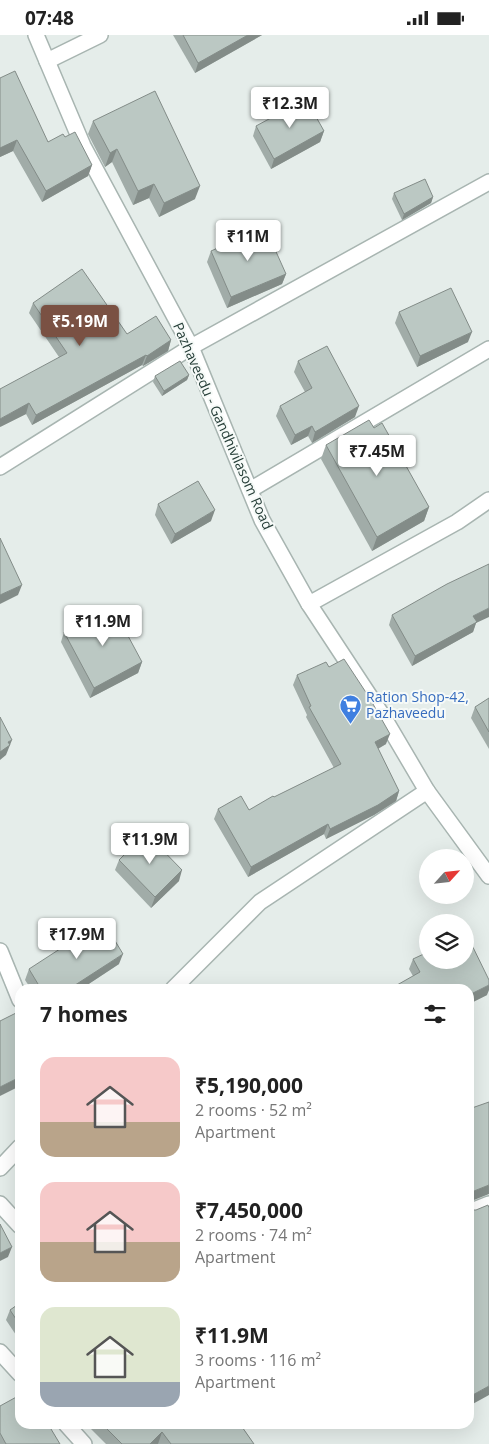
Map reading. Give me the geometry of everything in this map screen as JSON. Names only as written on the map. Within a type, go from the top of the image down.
[{"type":"street","name":"Pazhaveedu - Gandhivilasom Road","points":[[36,35],[83,146],[192,347],[262,520],[309,604],[384,719],[427,791],[489,876]]},
{"type":"street","points":[[47,61],[100,35]]},
{"type":"street","points":[[0,467],[192,347],[489,182]]},
{"type":"street","points":[[250,490],[489,349]]},
{"type":"street","points":[[309,604],[457,522],[489,499]]},
{"type":"street","points":[[178,984],[260,902],[427,791]]},
{"type":"street","points":[[0,951],[15,988]]},
{"type":"street","points":[[0,1168],[15,1152]]},
{"type":"street","points":[[0,1204],[15,1220]]},
{"type":"street","points":[[474,1210],[489,1204]]},
{"type":"street","points":[[0,1352],[15,1368]]},
{"type":"street","points":[[70,1429],[84,1444]]},
{"type":"building","points":[[183,35],[248,35],[198,63]]},
{"type":"building","points":[[15,71],[48,142],[63,134],[65,137],[75,132],[92,165],[46,191],[17,140],[0,148],[0,78]]},
{"type":"building","points":[[155,91],[200,186],[164,203],[154,184],[138,191],[117,149],[110,153],[93,121]]},
{"type":"building","points":[[306,99],[324,131],[274,159],[256,126]]},
{"type":"building","points":[[425,179],[433,197],[404,214],[394,193]]},
{"type":"building","points":[[265,227],[286,274],[231,297],[211,251]]},
{"type":"building","points":[[82,269],[127,334],[156,316],[171,340],[147,356],[36,415],[29,403],[0,419],[0,389],[67,353],[33,303]]},
{"type":"building","points":[[451,288],[472,332],[420,356],[399,312]]},
{"type":"building","points":[[327,346],[359,406],[315,432],[312,426],[295,435],[280,406],[312,388],[298,361]]},
{"type":"building","points":[[180,361],[189,375],[164,391],[155,376]]},
{"type":"building","points":[[369,420],[374,428],[382,423],[429,507],[377,537],[326,445]]},
{"type":"building","points":[[198,481],[215,510],[175,534],[158,504]]},
{"type":"building","points":[[0,538],[22,585],[0,595]]},
{"type":"building","points":[[489,564],[489,608],[473,616],[477,622],[415,656],[392,615],[447,584]]},
{"type":"building","points":[[112,606],[142,662],[94,688],[64,632]]},
{"type":"building","points":[[344,659],[390,734],[375,742],[399,791],[378,805],[330,829],[328,824],[251,867],[218,809],[241,796],[249,810],[273,796],[341,764],[309,707],[311,706],[297,675],[326,662],[329,667]]},
{"type":"building","points":[[489,698],[489,732],[475,707]]},
{"type":"building","points":[[0,717],[12,740],[8,742],[10,745],[0,752]]},
{"type":"building","points":[[146,833],[182,870],[155,897],[119,860]]},
{"type":"building","points":[[103,921],[123,954],[77,984],[38,984],[29,969]]},
{"type":"building","points":[[474,949],[489,980],[489,985],[474,992],[474,984],[399,984],[420,972],[413,959],[419,956],[419,969],[474,969]]},
{"type":"building","points":[[15,1014],[15,1080],[0,1087],[0,1021]]},
{"type":"building","points":[[489,1102],[489,1185],[474,1191],[474,1107]]},
{"type":"building","points":[[488,1205],[489,1208],[489,1386],[474,1394],[474,1210]]},
{"type":"building","points":[[0,1224],[12,1247],[0,1253]]},
{"type":"building","points":[[15,1306],[15,1318],[10,1310]]},
{"type":"building","points":[[15,1398],[15,1429],[51,1429],[60,1444],[6,1444],[0,1433],[0,1406]]},
{"type":"building","points":[[107,1429],[244,1429],[254,1444],[171,1444],[162,1432],[150,1444],[122,1444]]},
{"type":"place","name":"Ration Shop-42, Pazhaveedu","points":[[350,724]]}]
